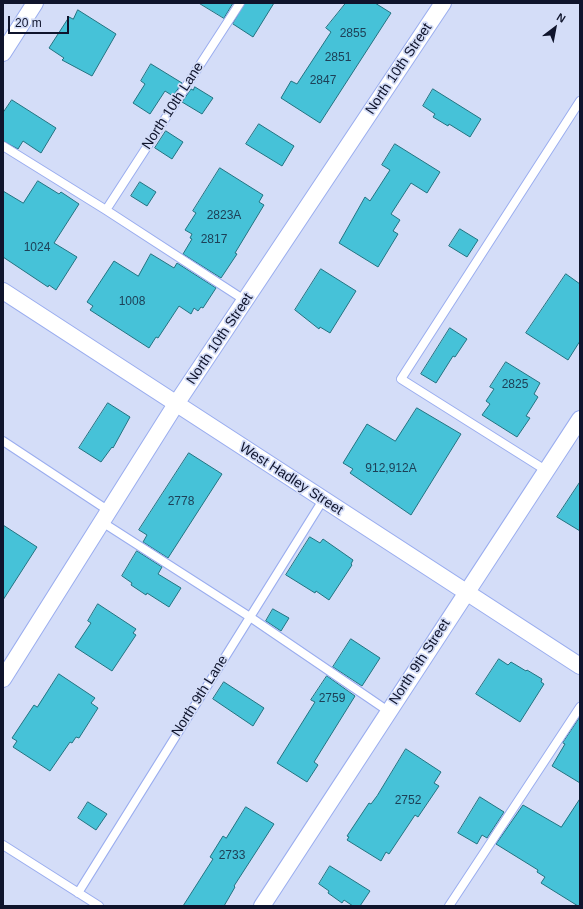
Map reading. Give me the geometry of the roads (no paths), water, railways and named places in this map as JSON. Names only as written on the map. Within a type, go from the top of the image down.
[{"type":"street","points":[[3,53],[35,3]]},
{"type":"street","name":"North 10th Street","points":[[3,680],[176,404],[443,3]]},
{"type":"street","name":"West Hadley Street","points":[[3,291],[322,500],[580,666]]},
{"type":"street","name":"North 9th Street","points":[[262,906],[580,419]]},
{"type":"lane","name":"North 10th Lane","points":[[106,210],[240,3]]},
{"type":"lane","points":[[547,471],[401,380],[580,101]]},
{"type":"lane","points":[[3,146],[106,210],[246,301]]},
{"type":"lane","points":[[3,441],[106,516],[250,617],[388,711]]},
{"type":"lane","name":"North 9th Lane","points":[[78,893],[322,500]]},
{"type":"lane","points":[[449,906],[580,707]]},
{"type":"lane","points":[[3,845],[99,906]]}]
